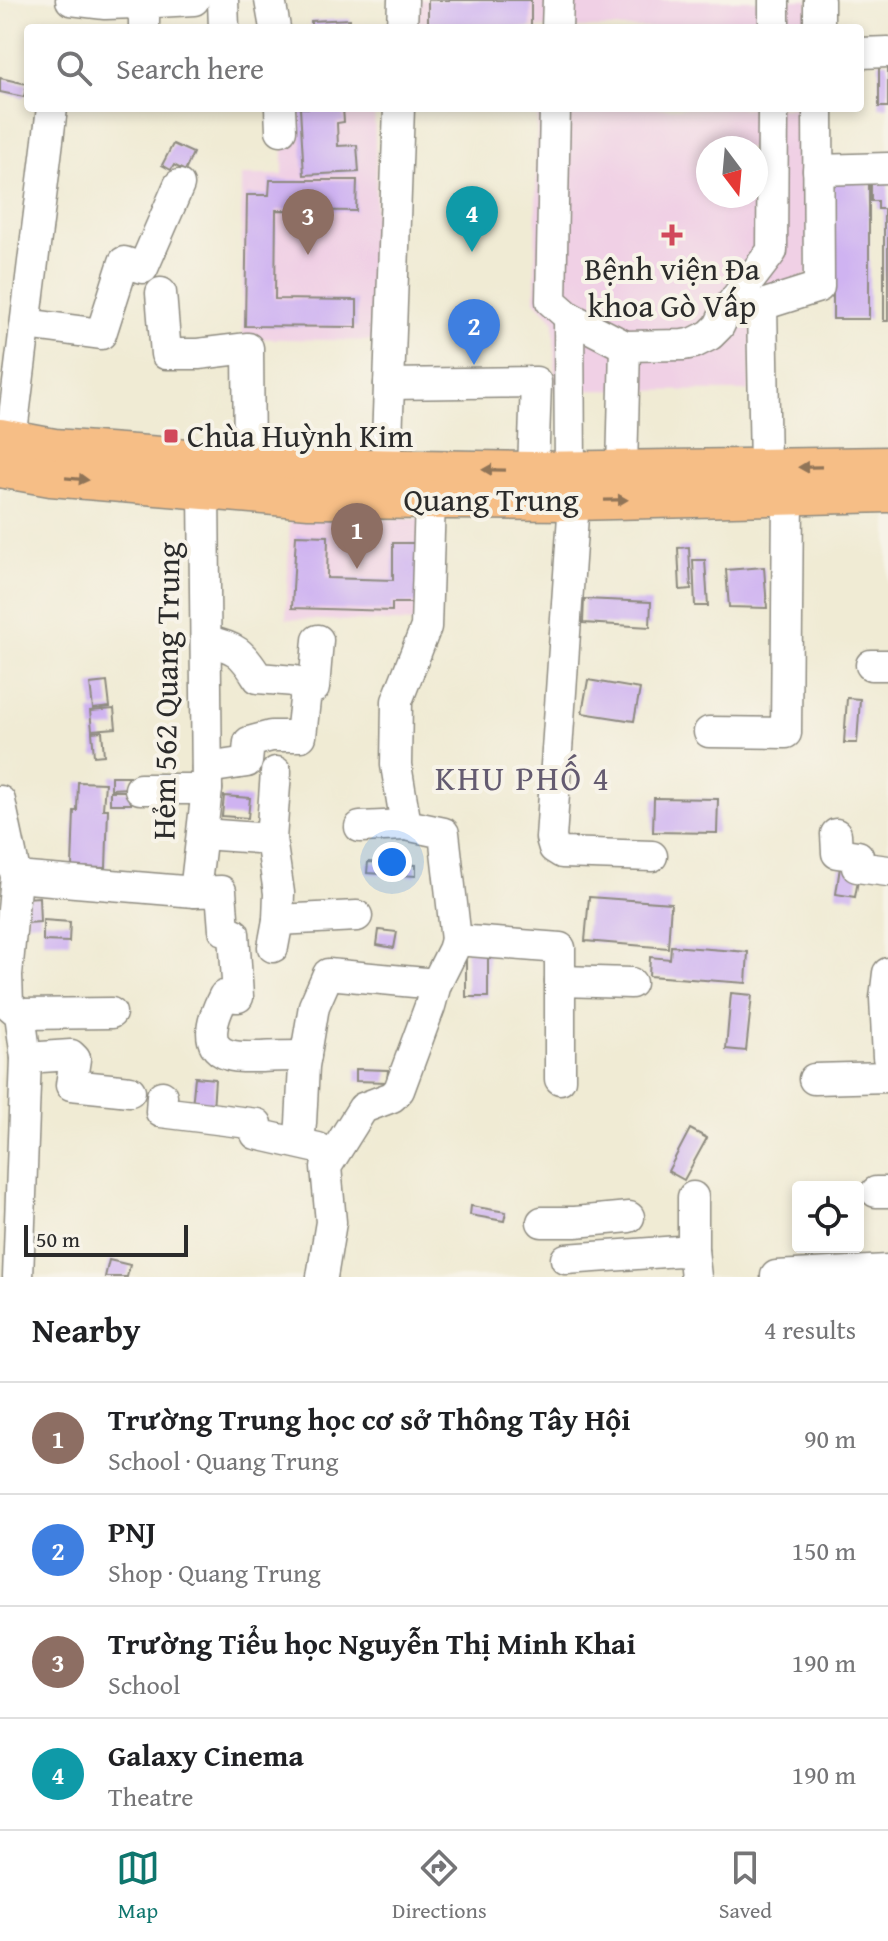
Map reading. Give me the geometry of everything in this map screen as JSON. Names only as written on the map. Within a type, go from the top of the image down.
[{"type":"main road","name":"Quang Trung","points":[[4,449],[54,448],[309,467],[387,484],[430,500],[622,470],[888,493]]},
{"type":"main road","name":"Quang Trung","points":[[4,449],[51,477],[309,499],[387,484],[563,478],[776,482],[888,466]]},
{"type":"street","points":[[71,0],[104,11],[140,15],[194,0]]},
{"type":"street","points":[[223,0],[224,24]]},
{"type":"street","points":[[270,0],[274,24]]},
{"type":"street","points":[[402,24],[403,0]]},
{"type":"street","points":[[557,24],[558,0]]},
{"type":"street","points":[[774,0],[774,24]]},
{"type":"street","points":[[819,0],[819,24]]},
{"type":"street","points":[[864,53],[888,52]]},
{"type":"street","points":[[4,449],[26,324],[52,112]]},
{"type":"street","points":[[387,484],[399,112]]},
{"type":"street","points":[[555,112],[551,301],[569,317],[625,346],[683,345],[710,335],[772,251],[773,112]]},
{"type":"street","points":[[709,732],[786,733],[776,482],[762,305],[819,287],[818,112]]},
{"type":"street","points":[[818,170],[888,168]]},
{"type":"street","points":[[26,324],[101,334],[124,262],[143,268],[179,185]]},
{"type":"street","points":[[161,293],[166,354],[248,348],[249,462]]},
{"type":"street","points":[[569,317],[551,838],[554,848],[562,853],[652,856]]},
{"type":"street","points":[[622,470],[625,346]]},
{"type":"street","points":[[389,384],[536,382],[563,478]]},
{"type":"street","name":"Hẻm 562 Quang Trung","points":[[195,892],[207,778],[204,490]]},
{"type":"street","points":[[406,825],[396,765],[397,701],[426,627],[430,500]]},
{"type":"street","points":[[306,691],[314,688],[318,640]]},
{"type":"street","points":[[206,641],[230,646],[248,661],[258,678],[295,681],[306,691]]},
{"type":"street","points":[[140,789],[207,778],[247,762],[249,742],[271,736],[301,736],[306,691]]},
{"type":"street","points":[[276,772],[271,839],[279,893],[276,934],[357,916]]},
{"type":"street","points":[[0,801],[16,877],[7,975],[8,1004],[20,1014],[111,1013]]},
{"type":"street","points":[[322,1277],[331,1222],[326,1167],[363,1108],[392,1097],[399,1090],[436,984],[456,940],[444,833],[406,825],[360,827]]},
{"type":"street","points":[[203,834],[271,839]]},
{"type":"street","points":[[836,834],[837,853],[858,856],[857,867],[888,871]]},
{"type":"street","points":[[16,877],[195,892],[221,891],[224,930],[234,933],[237,948],[238,997],[224,996],[215,1016],[212,1042],[218,1050],[231,1057],[306,1056]]},
{"type":"street","points":[[456,940],[560,948],[560,1079]]},
{"type":"street","points":[[299,1142],[306,1056],[314,1006],[328,974],[436,984]]},
{"type":"street","points":[[560,981],[631,983]]},
{"type":"street","points":[[887,990],[888,1057]]},
{"type":"street","points":[[18,1277],[26,1058],[20,1014]]},
{"type":"street","points":[[26,1058],[71,1055],[75,1059],[71,1085],[130,1091]]},
{"type":"street","points":[[814,1079],[888,1077]]},
{"type":"street","points":[[162,1096],[161,1112],[257,1124],[256,1134],[335,1153]]},
{"type":"street","points":[[575,1222],[564,1268],[694,1263],[693,1197]]},
{"type":"street","points":[[542,1222],[629,1217]]},
{"type":"street","points":[[776,1276],[888,1270]]},
{"type":"shaded area","points":[[410,0],[808,0],[808,24],[410,24]]},
{"type":"shaded area","points":[[283,112],[374,112],[373,341],[243,338],[241,175],[283,175]]},
{"type":"shaded area","name":"Bệnh viện Đa khoa Gò Vấp","points":[[537,112],[808,112],[808,274],[754,295],[749,391],[555,390],[554,320],[535,300]]},
{"type":"shaded area","points":[[290,518],[428,519],[423,623],[286,619]]},
{"type":"building","points":[[428,0],[531,0],[531,24],[428,24]]},
{"type":"building","points":[[350,19],[350,24],[311,24],[311,21]]},
{"type":"building","points":[[879,62],[888,62],[888,107],[879,107]]},
{"type":"building","points":[[0,78],[24,83],[24,97],[0,92]]},
{"type":"building","points":[[300,112],[343,112],[344,122],[337,123],[338,146],[357,145],[359,172],[304,175]]},
{"type":"building","points":[[173,144],[193,153],[185,171],[174,165],[171,170],[162,165]]},
{"type":"building","points":[[888,171],[888,321],[884,321],[884,209],[878,209],[878,201],[871,201],[871,177]]},
{"type":"building","points":[[833,177],[869,177],[869,319],[833,319]]},
{"type":"building","points":[[270,180],[357,180],[356,211],[276,210],[275,299],[357,300],[357,327],[245,326],[247,195],[269,195]]},
{"type":"building","points":[[296,535],[328,536],[327,578],[393,580],[393,543],[419,543],[418,603],[392,603],[392,611],[292,608]]},
{"type":"building","points":[[689,547],[691,589],[680,590],[678,548]]},
{"type":"building","points":[[693,560],[705,560],[708,606],[695,606]]},
{"type":"building","points":[[764,567],[767,608],[729,607],[726,570]]},
{"type":"building","points":[[584,599],[651,602],[650,627],[583,623]]},
{"type":"building","points":[[588,680],[640,689],[634,721],[582,713]]},
{"type":"building","points":[[107,682],[110,707],[93,709],[90,684]]},
{"type":"building","points":[[847,698],[860,699],[857,743],[844,743]]},
{"type":"building","points":[[114,709],[116,728],[92,730],[90,711]]},
{"type":"building","points":[[102,731],[104,755],[94,756],[92,732]]},
{"type":"building","points":[[111,776],[129,776],[129,788],[111,789]]},
{"type":"building","points":[[78,782],[105,783],[103,809],[108,809],[106,868],[72,867]]},
{"type":"building","points":[[110,791],[131,791],[131,804],[110,804]]},
{"type":"building","points":[[224,796],[250,798],[248,818],[222,816]]},
{"type":"building","points":[[654,798],[718,799],[717,833],[653,832]]},
{"type":"building","points":[[368,862],[416,865],[416,876],[367,873]]},
{"type":"building","points":[[840,867],[860,870],[855,897],[836,894]]},
{"type":"building","points":[[39,897],[40,922],[27,923],[26,898]]},
{"type":"building","points":[[589,897],[671,903],[668,948],[585,941]]},
{"type":"building","points":[[43,920],[70,922],[69,942],[43,941]]},
{"type":"building","points":[[379,930],[397,932],[394,948],[377,945]]},
{"type":"building","points":[[671,946],[748,952],[746,983],[649,976],[650,957],[670,959]]},
{"type":"building","points":[[466,951],[488,951],[488,997],[466,997]]},
{"type":"building","points":[[731,993],[752,995],[746,1051],[726,1049]]},
{"type":"building","points":[[356,1069],[388,1070],[387,1082],[356,1081]]},
{"type":"building","points":[[195,1077],[215,1079],[213,1110],[192,1107]]},
{"type":"building","points":[[690,1129],[707,1138],[684,1180],[668,1171]]},
{"type":"building","points":[[471,1206],[506,1212],[504,1221],[470,1215]]},
{"type":"building","points":[[109,1260],[130,1265],[127,1277],[105,1277]]},
{"type":"place","name":"Bệnh viện Đa khoa Gò Vấp","points":[[672,235]]},
{"type":"place","name":"Galaxy Cinema","points":[[472,252]]},
{"type":"place","name":"Trường Tiểu học Nguyễn Thị Minh Khai","points":[[308,255]]},
{"type":"place","name":"PNJ","points":[[474,365]]},
{"type":"place","name":"Chùa Huỳnh Kim","points":[[171,436]]},
{"type":"place","name":"Trường Trung học cơ sở Thông Tây Hội","points":[[357,569]]},
{"type":"district","name":"KHU PHỐ 4","points":[[523,778]]}]
